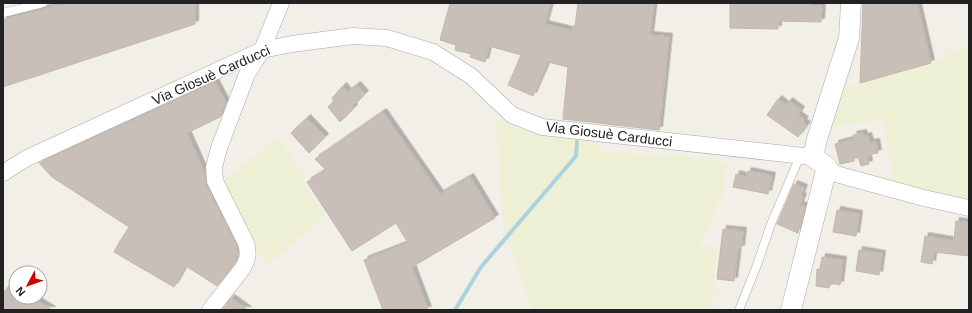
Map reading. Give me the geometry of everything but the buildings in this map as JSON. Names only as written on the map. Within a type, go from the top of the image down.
[{"type":"street","points":[[210,310],[243,268],[249,253],[246,243],[215,181],[214,167],[219,148],[247,74],[262,50],[281,3]]},
{"type":"street","points":[[791,310],[817,139],[850,38],[851,3]]},
{"type":"street","name":"Via Giosuè Carducci","points":[[3,173],[28,158],[262,50],[292,44],[353,36],[387,38],[433,52],[471,76],[512,115],[542,128],[813,160],[836,174],[924,198],[969,208]]},
{"type":"lane","points":[[3,13],[43,3]]},
{"type":"lane","points":[[738,310],[757,265],[771,224],[813,160]]},
{"type":"green space","points":[[969,45],[969,202],[893,183],[884,120],[833,126],[833,117],[839,94],[847,88],[931,63]]},
{"type":"green space","points":[[496,119],[520,129],[536,133],[601,140],[600,150],[669,157],[670,154],[728,163],[722,199],[716,204],[711,223],[700,245],[717,248],[712,310],[533,310],[504,228]]},
{"type":"green space","points":[[277,136],[307,177],[302,181],[325,216],[268,265],[250,243],[221,183]]},
{"type":"waterway","points":[[455,310],[481,267],[576,156],[577,142]]}]
